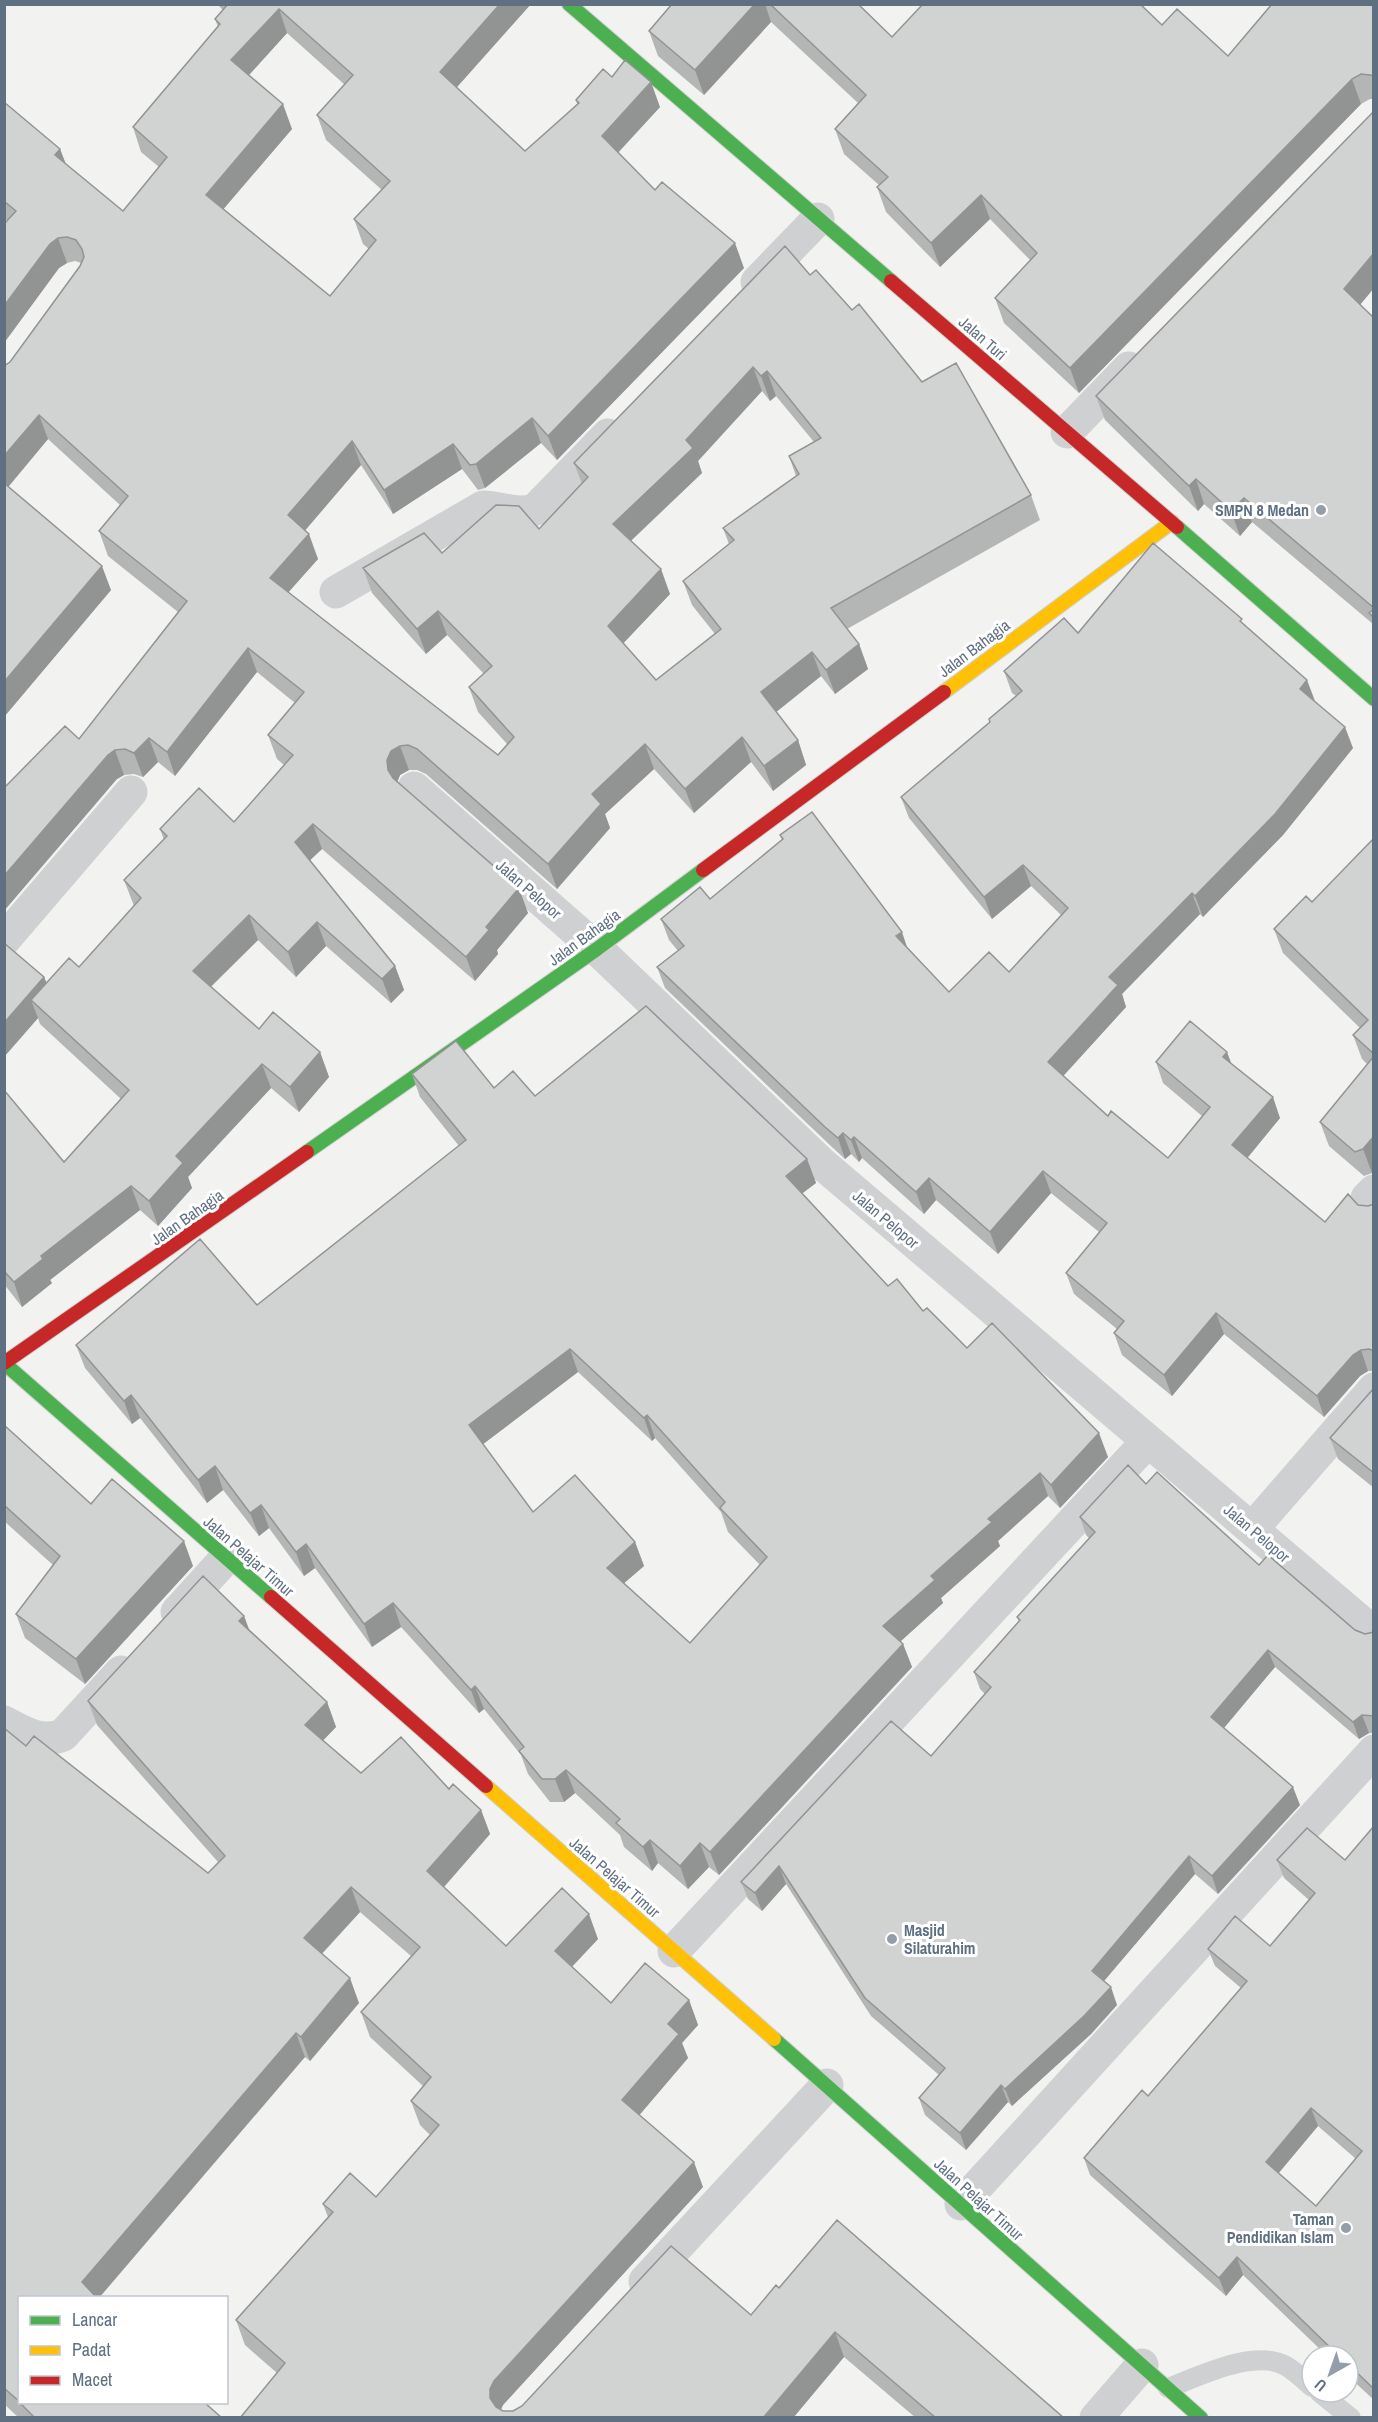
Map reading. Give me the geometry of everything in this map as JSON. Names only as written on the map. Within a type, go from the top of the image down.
[{"type":"main road","name":"Jalan Turi","points":[[569,4],[1172,522],[1374,699]]},
{"type":"main road","name":"Jalan Bahagia","points":[[4,1363],[597,949],[1172,522]]},
{"type":"main road","name":"Jalan Pelajar Timur","points":[[4,1363],[827,2085],[1202,2418]]},
{"type":"street","points":[[735,304],[818,219]]},
{"type":"street","points":[[1067,432],[1150,347]]},
{"type":"street","points":[[336,592],[483,507],[497,507],[513,513],[527,513],[536,509],[628,415]]},
{"type":"street","name":"Jalan Pelopor","points":[[414,788],[597,949],[820,1162],[1374,1633]]},
{"type":"street","points":[[4,940],[131,792]]},
{"type":"street","points":[[1374,1191],[1367,1198],[1374,1209]]},
{"type":"street","points":[[1252,1529],[1374,1389]]},
{"type":"street","points":[[674,1951],[1148,1442]]},
{"type":"street","points":[[4,1722],[30,1736],[55,1739],[63,1735],[226,1558]]},
{"type":"street","points":[[961,2204],[1374,1751]]},
{"type":"street","points":[[625,2303],[827,2085]]},
{"type":"street","points":[[1096,2418],[1142,2366]]},
{"type":"lane","points":[[1167,2388],[1225,2366],[1255,2361],[1286,2366],[1300,2377]]},
{"type":"lane","points":[[1334,2404],[1351,2418]]},
{"type":"building","points":[[228,4],[500,4],[440,72],[525,151],[579,103],[576,100],[603,69],[612,77],[625,60],[651,82],[602,136],[655,190],[662,182],[735,243],[548,436],[532,418],[476,464],[470,465],[453,444],[384,490],[352,441],[288,515],[309,534],[270,578],[498,755],[514,737],[469,687],[492,666],[438,611],[417,629],[363,568],[424,533],[442,553],[496,505],[519,506],[539,529],[588,477],[574,463],[785,246],[810,275],[816,270],[852,310],[859,304],[922,382],[956,363],[1031,495],[831,608],[859,644],[826,670],[812,652],[761,692],[798,740],[764,766],[742,737],[685,789],[645,744],[592,794],[601,804],[548,864],[417,749],[408,745],[391,751],[387,760],[388,770],[393,778],[519,888],[486,927],[489,930],[466,957],[313,824],[295,842],[395,966],[382,979],[317,922],[288,952],[249,915],[193,971],[259,1029],[273,1012],[320,1052],[290,1087],[262,1064],[176,1156],[183,1163],[149,1201],[131,1186],[41,1256],[43,1259],[14,1282],[4,1271],[4,1090],[64,1162],[129,1090],[31,1000],[69,958],[79,967],[141,898],[124,880],[167,836],[160,829],[199,788],[234,822],[293,755],[268,735],[304,692],[248,648],[167,752],[149,738],[134,753],[125,749],[115,750],[108,755],[4,876],[4,788],[65,726],[79,739],[187,601],[99,531],[128,496],[39,415],[4,456],[4,366],[10,362],[80,266],[84,257],[76,240],[67,237],[58,238],[50,244],[4,306],[4,224],[16,211],[4,201],[4,102],[60,149],[55,155],[123,211],[167,157],[133,127],[220,24],[215,19]],"holes":[[[279,9],[353,75],[317,115],[390,181],[354,219],[376,240],[330,296],[206,195],[283,104],[231,60]],[[753,367],[761,376],[767,371],[821,438],[789,456],[799,474],[723,528],[734,540],[683,581],[721,629],[656,680],[608,626],[661,569],[613,524],[693,448],[686,440]]]},
{"type":"building","points":[[672,4],[755,4],[695,70],[649,31]]},
{"type":"building","points":[[770,4],[858,4],[892,37],[923,4],[1140,4],[1162,25],[1177,9],[1228,56],[1272,4],[1374,4],[1374,76],[1361,74],[1352,79],[1070,368],[995,298],[1037,253],[981,195],[931,243],[877,187],[888,177],[835,129],[866,95]]},
{"type":"building","points":[[1374,111],[1374,253],[1344,289],[1374,318],[1374,608],[1244,498],[1231,511],[1196,479],[1189,486],[1096,396]]},
{"type":"building","points":[[4,483],[102,566],[4,682]]},
{"type":"building","points":[[1153,543],[1242,619],[1240,621],[1307,680],[1300,689],[1345,727],[1275,814],[1195,896],[1192,893],[1109,977],[1118,985],[1048,1062],[1108,1116],[1111,1111],[1168,1158],[1210,1107],[1156,1062],[1190,1021],[1227,1052],[1223,1057],[1273,1097],[1232,1145],[1325,1222],[1348,1194],[1358,1205],[1374,1204],[1374,1351],[1361,1350],[1353,1355],[1317,1396],[1216,1313],[1164,1375],[1114,1333],[1124,1321],[1066,1273],[1107,1223],[1043,1171],[990,1232],[929,1178],[916,1192],[854,1137],[851,1140],[843,1133],[838,1138],[657,967],[684,946],[661,919],[700,887],[710,899],[783,839],[780,835],[812,812],[902,932],[896,936],[949,992],[989,952],[1009,972],[1068,908],[1023,865],[984,897],[901,797],[990,722],[989,719],[1022,691],[1004,671],[1064,618],[1078,633]]},
{"type":"building","points":[[1374,838],[1374,1054],[1353,1035],[1368,1020],[1274,929],[1306,896],[1312,902]]},
{"type":"building","points":[[4,943],[44,977],[4,1023]]},
{"type":"building","points":[[646,1006],[807,1159],[786,1176],[888,1286],[897,1279],[923,1311],[927,1308],[967,1348],[992,1323],[1099,1433],[1051,1485],[1040,1473],[988,1519],[992,1522],[931,1576],[935,1580],[883,1626],[903,1644],[710,1852],[700,1843],[680,1866],[650,1840],[643,1847],[616,1823],[620,1819],[566,1770],[555,1779],[542,1779],[519,1751],[524,1747],[475,1686],[471,1690],[393,1603],[364,1624],[306,1544],[296,1552],[261,1505],[250,1513],[215,1466],[198,1480],[131,1395],[124,1401],[76,1345],[200,1239],[257,1305],[466,1140],[412,1074],[456,1041],[494,1088],[513,1071],[535,1096]],"holes":[[[570,1349],[644,1418],[647,1415],[725,1502],[720,1508],[767,1557],[690,1643],[607,1568],[635,1542],[575,1475],[533,1512],[469,1425]]]},
{"type":"building","points":[[1374,1056],[1374,1136],[1363,1149],[1355,1152],[1320,1122]]},
{"type":"building","points":[[1374,1388],[1374,1473],[1330,1438]]},
{"type":"building","points":[[4,1425],[91,1504],[112,1479],[184,1541],[76,1659],[16,1614],[60,1556],[4,1505]]},
{"type":"building","points":[[1128,1465],[1146,1484],[1157,1472],[1259,1565],[1268,1555],[1355,1630],[1365,1634],[1374,1632],[1374,1716],[1362,1715],[1353,1722],[1268,1650],[1211,1717],[1293,1787],[1212,1876],[1189,1856],[1092,1971],[1111,1987],[1084,2016],[1005,2089],[1001,2085],[960,2133],[919,2098],[945,2068],[865,1998],[779,1866],[755,1893],[741,1882],[891,1721],[931,1756],[991,1687],[974,1672],[1020,1620],[1017,1617],[1095,1532],[1080,1517]]},
{"type":"building","points":[[203,1576],[244,1616],[239,1621],[327,1702],[305,1725],[361,1773],[401,1737],[449,1789],[453,1784],[481,1810],[427,1871],[506,1946],[562,1888],[589,1914],[555,1951],[611,2003],[645,1963],[689,2000],[668,2024],[679,2034],[622,2100],[694,2162],[494,2381],[490,2389],[490,2398],[496,2407],[503,2411],[513,2411],[522,2406],[671,2246],[751,2315],[776,2285],[779,2288],[837,2220],[1064,2418],[936,2418],[835,2332],[763,2418],[240,2418],[285,2363],[236,2320],[333,2212],[323,2204],[350,2173],[376,2197],[439,2125],[411,2101],[431,2077],[361,2012],[420,1947],[351,1887],[304,1938],[350,1978],[301,2037],[296,2033],[82,2282],[95,2296],[18,2296],[18,2400],[4,2388],[4,1728],[26,1746],[34,1736],[208,1873],[225,1856],[88,1701]]},
{"type":"building","points":[[1374,1826],[1374,2389],[1360,2376],[1360,2344],[1327,2344],[1237,2257],[1219,2278],[1084,2158],[1142,2090],[1148,2096],[1247,1981],[1208,1949],[1235,1916],[1270,1946],[1315,1893],[1277,1860],[1307,1828],[1345,1860]],"holes":[[[1311,2108],[1362,2151],[1316,2206],[1266,2162]]]},
{"type":"building","points":[[21,2404],[206,2404],[222,2418],[35,2418]]},
{"type":"traffic: fast","points":[[569,4],[891,281]]},
{"type":"traffic: fast","points":[[1177,527],[1374,699]]},
{"type":"traffic: fast","points":[[307,1152],[597,949],[703,870]]},
{"type":"traffic: fast","points":[[4,1363],[271,1597]]},
{"type":"traffic: fast","points":[[774,2039],[1201,2418]]},
{"type":"traffic: slow","points":[[944,692],[1172,522]]},
{"type":"traffic: slow","points":[[486,1786],[774,2039]]},
{"type":"traffic: jam","points":[[891,281],[1177,527]]},
{"type":"traffic: jam","points":[[703,870],[944,692]]},
{"type":"traffic: jam","points":[[4,1363],[307,1152]]},
{"type":"traffic: jam","points":[[271,1597],[486,1786]]},
{"type":"place","name":"SMPN 8 Medan","points":[[1321,510]]},
{"type":"place","name":"Masjid Silaturahim","points":[[892,1939]]},
{"type":"place","name":"Taman Pendidikan Islam","points":[[1346,2228]]}]
